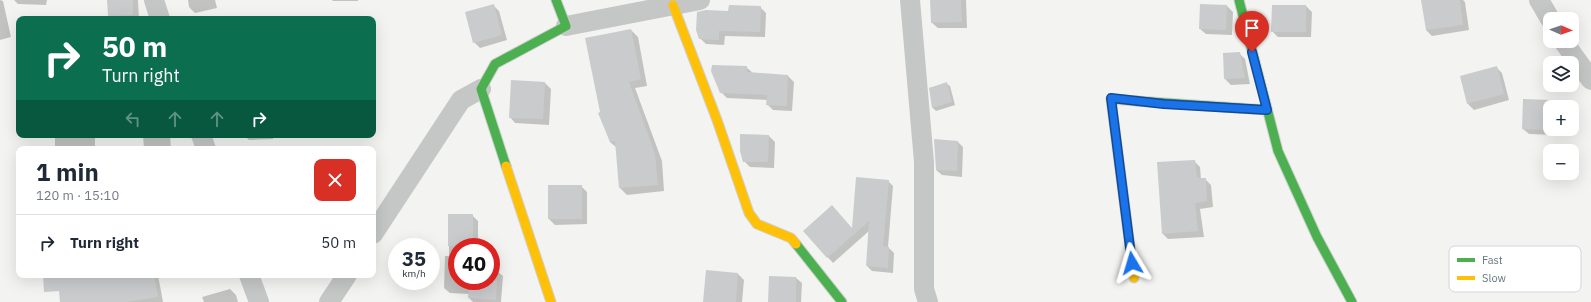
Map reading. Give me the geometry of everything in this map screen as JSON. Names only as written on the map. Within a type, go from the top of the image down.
[{"type":"street","points":[[154,0],[159,16]]},
{"type":"street","points":[[556,0],[566,26]]},
{"type":"street","points":[[376,229],[461,100],[481,89],[494,64],[566,26],[700,0]]},
{"type":"street","points":[[910,0],[924,162],[924,289],[928,302]]},
{"type":"street","points":[[1239,0],[1278,151],[1317,237],[1352,302]]},
{"type":"street","points":[[1539,0],[1546,12]]},
{"type":"street","points":[[673,5],[717,120],[732,168],[749,213],[757,224],[791,238],[842,302]]},
{"type":"street","points":[[1568,48],[1591,80]]},
{"type":"street","points":[[481,89],[551,302]]},
{"type":"street","points":[[1134,278],[1111,98],[1164,104],[1267,110]]},
{"type":"street","points":[[251,278],[259,302]]},
{"type":"street","points":[[329,302],[344,278]]},
{"type":"building","points":[[107,0],[133,0],[133,15],[108,16]]},
{"type":"building","points":[[930,0],[961,0],[962,22],[931,23]]},
{"type":"building","points":[[1421,0],[1460,0],[1463,25],[1426,30]]},
{"type":"building","points":[[494,4],[502,35],[473,43],[465,12]]},
{"type":"building","points":[[1200,4],[1227,5],[1226,30],[1199,29]]},
{"type":"building","points":[[729,5],[761,6],[760,32],[719,31],[719,40],[699,39],[696,30],[697,12],[706,10],[728,11]]},
{"type":"building","points":[[1272,5],[1306,5],[1306,32],[1271,32]]},
{"type":"building","points":[[631,29],[641,79],[629,82],[655,154],[658,185],[619,188],[615,141],[610,142],[598,113],[600,112],[585,38]]},
{"type":"building","points":[[1240,52],[1245,78],[1224,79],[1223,53]]},
{"type":"building","points":[[712,65],[747,66],[747,72],[788,75],[787,106],[766,105],[767,95],[720,93],[711,71]]},
{"type":"building","points":[[1497,66],[1504,94],[1467,104],[1460,76]]},
{"type":"building","points":[[511,80],[545,82],[543,119],[509,118]]},
{"type":"building","points":[[947,82],[952,102],[932,108],[929,88]]},
{"type":"building","points":[[1523,99],[1550,100],[1543,100],[1543,130],[1522,129]]},
{"type":"building","points":[[740,134],[769,135],[768,162],[743,162],[740,151]]},
{"type":"building","points":[[934,139],[958,141],[957,171],[936,170]]},
{"type":"building","points":[[1195,160],[1197,178],[1206,178],[1207,201],[1195,203],[1198,231],[1162,234],[1157,162]]},
{"type":"building","points":[[856,177],[889,180],[883,246],[889,247],[888,268],[866,266],[869,221],[827,258],[803,231],[832,205],[852,228]]},
{"type":"building","points":[[548,185],[582,185],[582,219],[548,219]]},
{"type":"building","points":[[448,214],[473,214],[473,238],[448,238]]},
{"type":"building","points":[[706,270],[738,273],[736,302],[703,302]]},
{"type":"building","points":[[769,276],[796,277],[796,302],[768,302]]},
{"type":"building","points":[[43,278],[155,278],[158,297],[126,302],[60,302],[59,291],[44,292]]},
{"type":"building","points":[[468,290],[497,290],[496,300],[468,298]]},
{"type":"traffic: fast","points":[[506,166],[481,89],[495,64],[566,26],[556,0]]},
{"type":"traffic: fast","points":[[1239,0],[1278,151],[1317,237],[1352,302]]},
{"type":"traffic: fast","points":[[1137,101],[1267,110]]},
{"type":"traffic: fast","points":[[796,244],[842,302]]},
{"type":"traffic: slow","points":[[673,5],[717,120],[749,213],[757,224],[791,238],[796,244]]},
{"type":"traffic: slow","points":[[1134,278],[1111,99],[1137,101]]},
{"type":"traffic: slow","points":[[506,166],[551,302]]},
{"type":"route","points":[[1132,263],[1111,98],[1164,104],[1267,110],[1252,52]]}]
